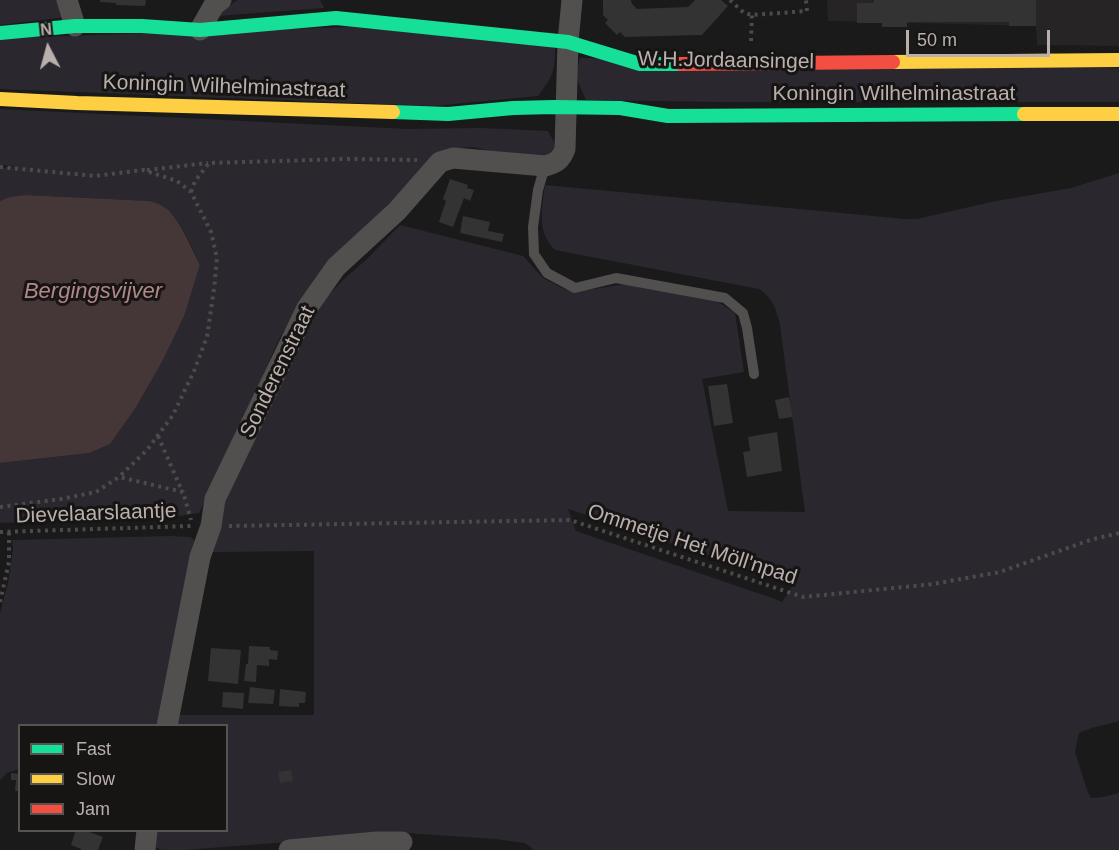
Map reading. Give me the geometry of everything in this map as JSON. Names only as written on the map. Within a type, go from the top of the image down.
[{"type":"main road","name":"W.H.Jordaansingel","points":[[0,33],[75,26],[142,26],[200,30],[332,9],[568,42],[640,64],[1119,60]]},
{"type":"main road","name":"Koningin Wilhelminastraat","points":[[0,99],[448,114],[513,108],[565,121],[620,108],[668,116],[1119,114]]},
{"type":"main road","name":"Koningin Wilhelminastraat","points":[[448,114],[476,121],[498,123]]},
{"type":"main road","name":"Koningin Wilhelminastraat","points":[[635,122],[668,116]]},
{"type":"street","points":[[67,0],[75,26]]},
{"type":"street","points":[[200,30],[214,6],[221,0]]},
{"type":"street","points":[[440,162],[453,158],[545,166],[562,159],[565,149],[568,42],[572,0]]},
{"type":"street","name":"Sonderenstraat","points":[[167,724],[200,557],[202,526],[307,308],[336,267],[397,211],[440,162]]},
{"type":"street","points":[[145,850],[147,832]]},
{"type":"street","points":[[289,850],[358,843],[402,842]]},
{"type":"lane","points":[[545,166],[538,190],[533,242],[534,254],[547,273],[575,288],[616,278],[725,298],[743,312],[754,374]]},
{"type":"path","points":[[730,0],[744,13],[752,15],[807,11],[806,0]]},
{"type":"path","points":[[0,167],[95,176],[209,163],[346,159],[440,162]]},
{"type":"path","points":[[191,192],[195,181],[209,163]]},
{"type":"path","points":[[0,507],[96,492],[119,477],[147,450],[173,415],[194,371],[207,337],[214,289],[217,258],[211,232],[191,192],[177,181],[143,170]]},
{"type":"path","points":[[158,436],[183,492],[202,526]]},
{"type":"path","points":[[119,477],[183,492]]},
{"type":"path","name":"Ommetje Het Möll'npad","points":[[202,526],[570,520],[802,597],[933,584],[1000,572],[1090,540],[1119,533]]},
{"type":"path","name":"Dievelaarslaantje","points":[[0,532],[202,526]]},
{"type":"path","points":[[0,602],[9,562],[9,532]]},
{"type":"shaded area","points":[[0,0],[62,0],[67,17],[0,25]]},
{"type":"shaded area","points":[[237,0],[320,0],[324,8],[217,16]]},
{"type":"shaded area","points":[[827,0],[1119,0],[1119,46],[1037,45],[1036,26],[828,21]]},
{"type":"shaded area","points":[[350,27],[555,44],[554,67],[538,96],[433,106],[0,89],[0,38]]},
{"type":"shaded area","points":[[580,58],[1119,68],[1119,102],[586,100],[576,77]]},
{"type":"shaded area","points":[[0,109],[407,129],[481,128],[548,131],[556,146],[551,153],[534,158],[504,155],[475,147],[446,149],[306,296],[278,341],[199,513],[179,516],[0,523],[0,463],[90,453],[110,444],[135,409],[162,362],[200,265],[176,219],[167,208],[150,201],[26,195],[0,201],[0,168],[16,166],[0,165]]},
{"type":"shaded area","points":[[1119,173],[1119,721],[1079,733],[1075,752],[1091,798],[1119,793],[1119,850],[533,850],[524,843],[496,839],[406,833],[184,850],[161,850],[156,847],[153,832],[228,832],[228,724],[176,724],[178,715],[314,715],[314,551],[212,552],[222,505],[305,329],[324,300],[400,225],[523,256],[543,278],[575,292],[625,284],[718,302],[735,313],[744,372],[702,379],[728,511],[805,512],[780,325],[776,309],[768,297],[759,289],[555,250],[549,243],[543,227],[545,185],[905,219],[917,219],[991,202],[1071,188]],"holes":[[[568,509],[767,575],[795,582],[782,602],[576,531]]]},
{"type":"shaded area","points":[[190,537],[194,540],[194,554],[160,724],[18,724],[18,769],[7,773],[0,780],[0,613],[8,583],[13,549],[12,540]]},
{"type":"water","name":"Bergingsvijver","points":[[26,195],[150,201],[158,204],[167,208],[176,219],[200,265],[184,316],[162,362],[135,409],[110,444],[90,453],[0,463],[0,201]]},
{"type":"building","points":[[100,0],[146,0],[145,6],[116,5],[116,3],[100,2]]},
{"type":"building","points":[[603,0],[631,0],[637,9],[688,7],[695,0],[721,0],[728,6],[702,35],[625,37],[620,32],[617,35],[605,23],[608,20],[603,15]]},
{"type":"building","points":[[874,0],[1036,0],[1036,26],[1009,26],[1009,22],[907,22],[907,27],[882,27],[882,23],[857,23],[857,3],[874,3]]},
{"type":"building","points":[[450,179],[468,185],[467,188],[474,190],[470,201],[464,198],[453,227],[439,222],[446,201],[443,199]]},
{"type":"building","points":[[463,216],[490,222],[488,231],[504,234],[502,242],[460,233]]},
{"type":"building","points":[[727,384],[733,423],[714,426],[708,386]]},
{"type":"building","points":[[789,397],[793,417],[779,419],[775,400]]},
{"type":"building","points":[[777,432],[782,471],[747,477],[743,452],[750,451],[748,437]]},
{"type":"building","points":[[249,646],[270,647],[270,650],[278,651],[277,660],[269,659],[269,666],[257,665],[256,682],[244,681]]},
{"type":"building","points":[[211,648],[241,650],[238,684],[208,681]]},
{"type":"building","points":[[250,687],[275,690],[273,704],[248,703]]},
{"type":"building","points":[[280,689],[306,692],[305,703],[299,703],[299,707],[279,706]]},
{"type":"building","points":[[223,692],[244,693],[243,709],[222,707]]},
{"type":"building","points":[[291,770],[293,781],[280,783],[278,772]]},
{"type":"building","points":[[11,773],[18,774],[18,791],[15,791],[16,780],[11,780]]},
{"type":"building","points":[[75,832],[89,832],[103,837],[98,850],[81,850],[71,845]]},
{"type":"traffic: fast","points":[[0,33],[75,26],[142,26],[200,30],[336,18],[568,42],[640,64],[681,64]]},
{"type":"traffic: fast","points":[[393,112],[448,114],[554,107],[620,108],[668,116],[1024,114]]},
{"type":"traffic: slow","points":[[893,62],[1119,60]]},
{"type":"traffic: slow","points":[[0,99],[393,112]]},
{"type":"traffic: slow","points":[[1024,114],[1119,114]]},
{"type":"traffic: jam","points":[[681,64],[893,62]]}]
